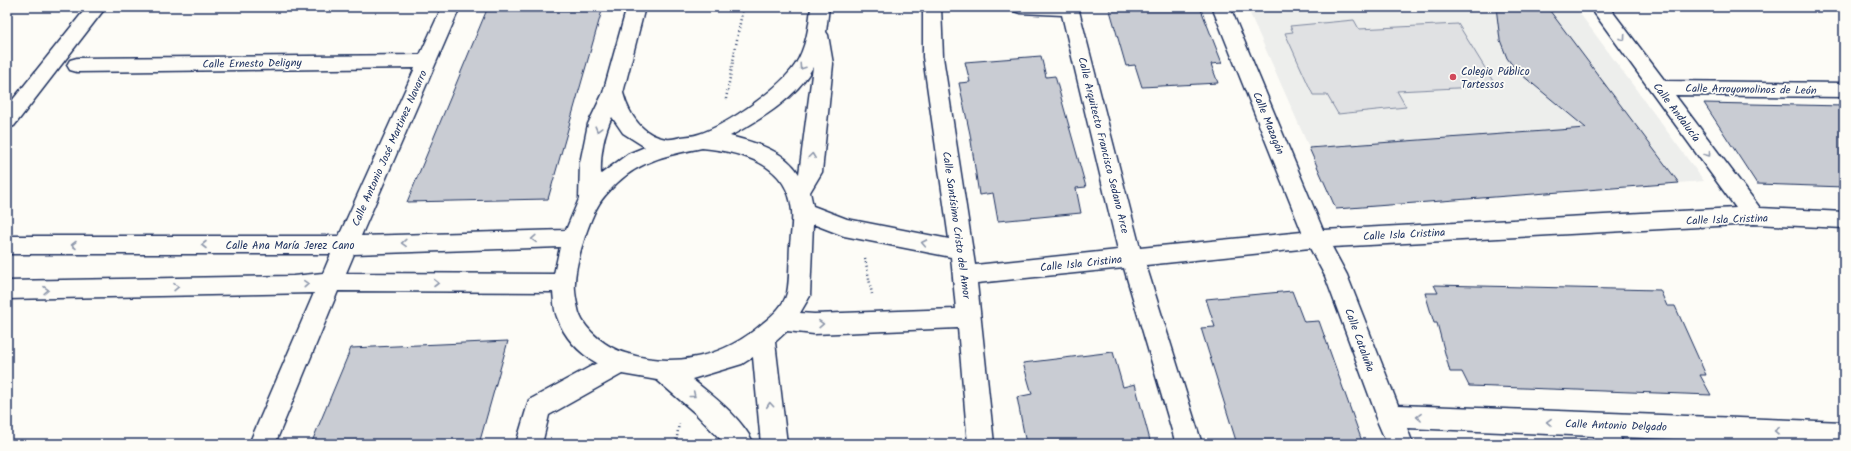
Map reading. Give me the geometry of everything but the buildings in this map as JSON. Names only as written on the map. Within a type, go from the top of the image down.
[{"type":"street","points":[[7,121],[97,7]]},
{"type":"street","name":"Calle Antonio José Martinez Navarro","points":[[262,444],[346,245],[451,7]]},
{"type":"street","points":[[590,199],[590,163],[598,124],[614,93],[636,7]]},
{"type":"street","points":[[820,7],[818,32],[823,64],[811,172],[801,201],[798,296],[782,321],[764,338],[733,357],[698,368],[663,371],[620,363],[597,351],[580,336],[568,316],[563,283],[573,238],[590,199],[610,177],[635,159],[666,147],[702,141],[727,143],[751,149],[772,159],[788,174],[801,201],[844,227],[962,250]]},
{"type":"street","name":"Calle Santísimo Cristo del Amor","points":[[932,7],[933,57],[962,250],[981,444]]},
{"type":"street","points":[[1020,7],[1070,9]]},
{"type":"street","name":"Calle Mazagón","points":[[1222,7],[1316,239]]},
{"type":"street","name":"Calle Andalucía","points":[[1599,7],[1754,216]]},
{"type":"street","name":"Calle Arquitecto Francisco Sedano Arce","points":[[1070,9],[1124,232],[1189,444]]},
{"type":"street","points":[[702,141],[739,123],[770,103],[794,80],[810,56],[818,32]]},
{"type":"street","name":"Calle Ernesto Deligny","points":[[77,65],[428,61]]},
{"type":"street","name":"Calle Arroyomolinos de León","points":[[1659,88],[1844,90]]},
{"type":"street","points":[[614,93],[618,111],[628,126],[644,139],[666,147]]},
{"type":"street","name":"Calle Isla Cristina","points":[[965,275],[1316,239],[1754,216],[1844,220]]},
{"type":"street","name":"Calle Ana María Jerez Cano","points":[[7,245],[346,245],[573,238]]},
{"type":"street","name":"Calle Cataluña","points":[[1316,239],[1336,275],[1388,416],[1400,444]]},
{"type":"street","points":[[7,290],[293,285],[331,282],[563,283]]},
{"type":"street","points":[[782,321],[814,324],[969,318]]},
{"type":"street","points":[[764,338],[774,444]]},
{"type":"street","points":[[529,444],[538,408],[620,363]]},
{"type":"street","points":[[663,371],[697,398],[729,428],[741,444]]},
{"type":"street","name":"Calle Antonio Delgado","points":[[1388,416],[1606,434],[1844,434]]},
{"type":"path","points":[[726,99],[743,7]]},
{"type":"path","points":[[864,252],[873,298]]},
{"type":"path","points":[[676,444],[680,418]]},
{"type":"shaded area","name":"Colegio Público Tartessos","points":[[1247,7],[1575,7],[1704,181],[1336,209]]},
{"type":"shaded area","points":[[1354,20],[1359,29],[1458,24],[1496,86],[1397,91],[1406,107],[1338,114],[1327,95],[1313,95],[1285,33],[1293,32],[1290,26]]},
{"type":"place","name":"Colegio Público Tartessos","points":[[1453,77]]}]
